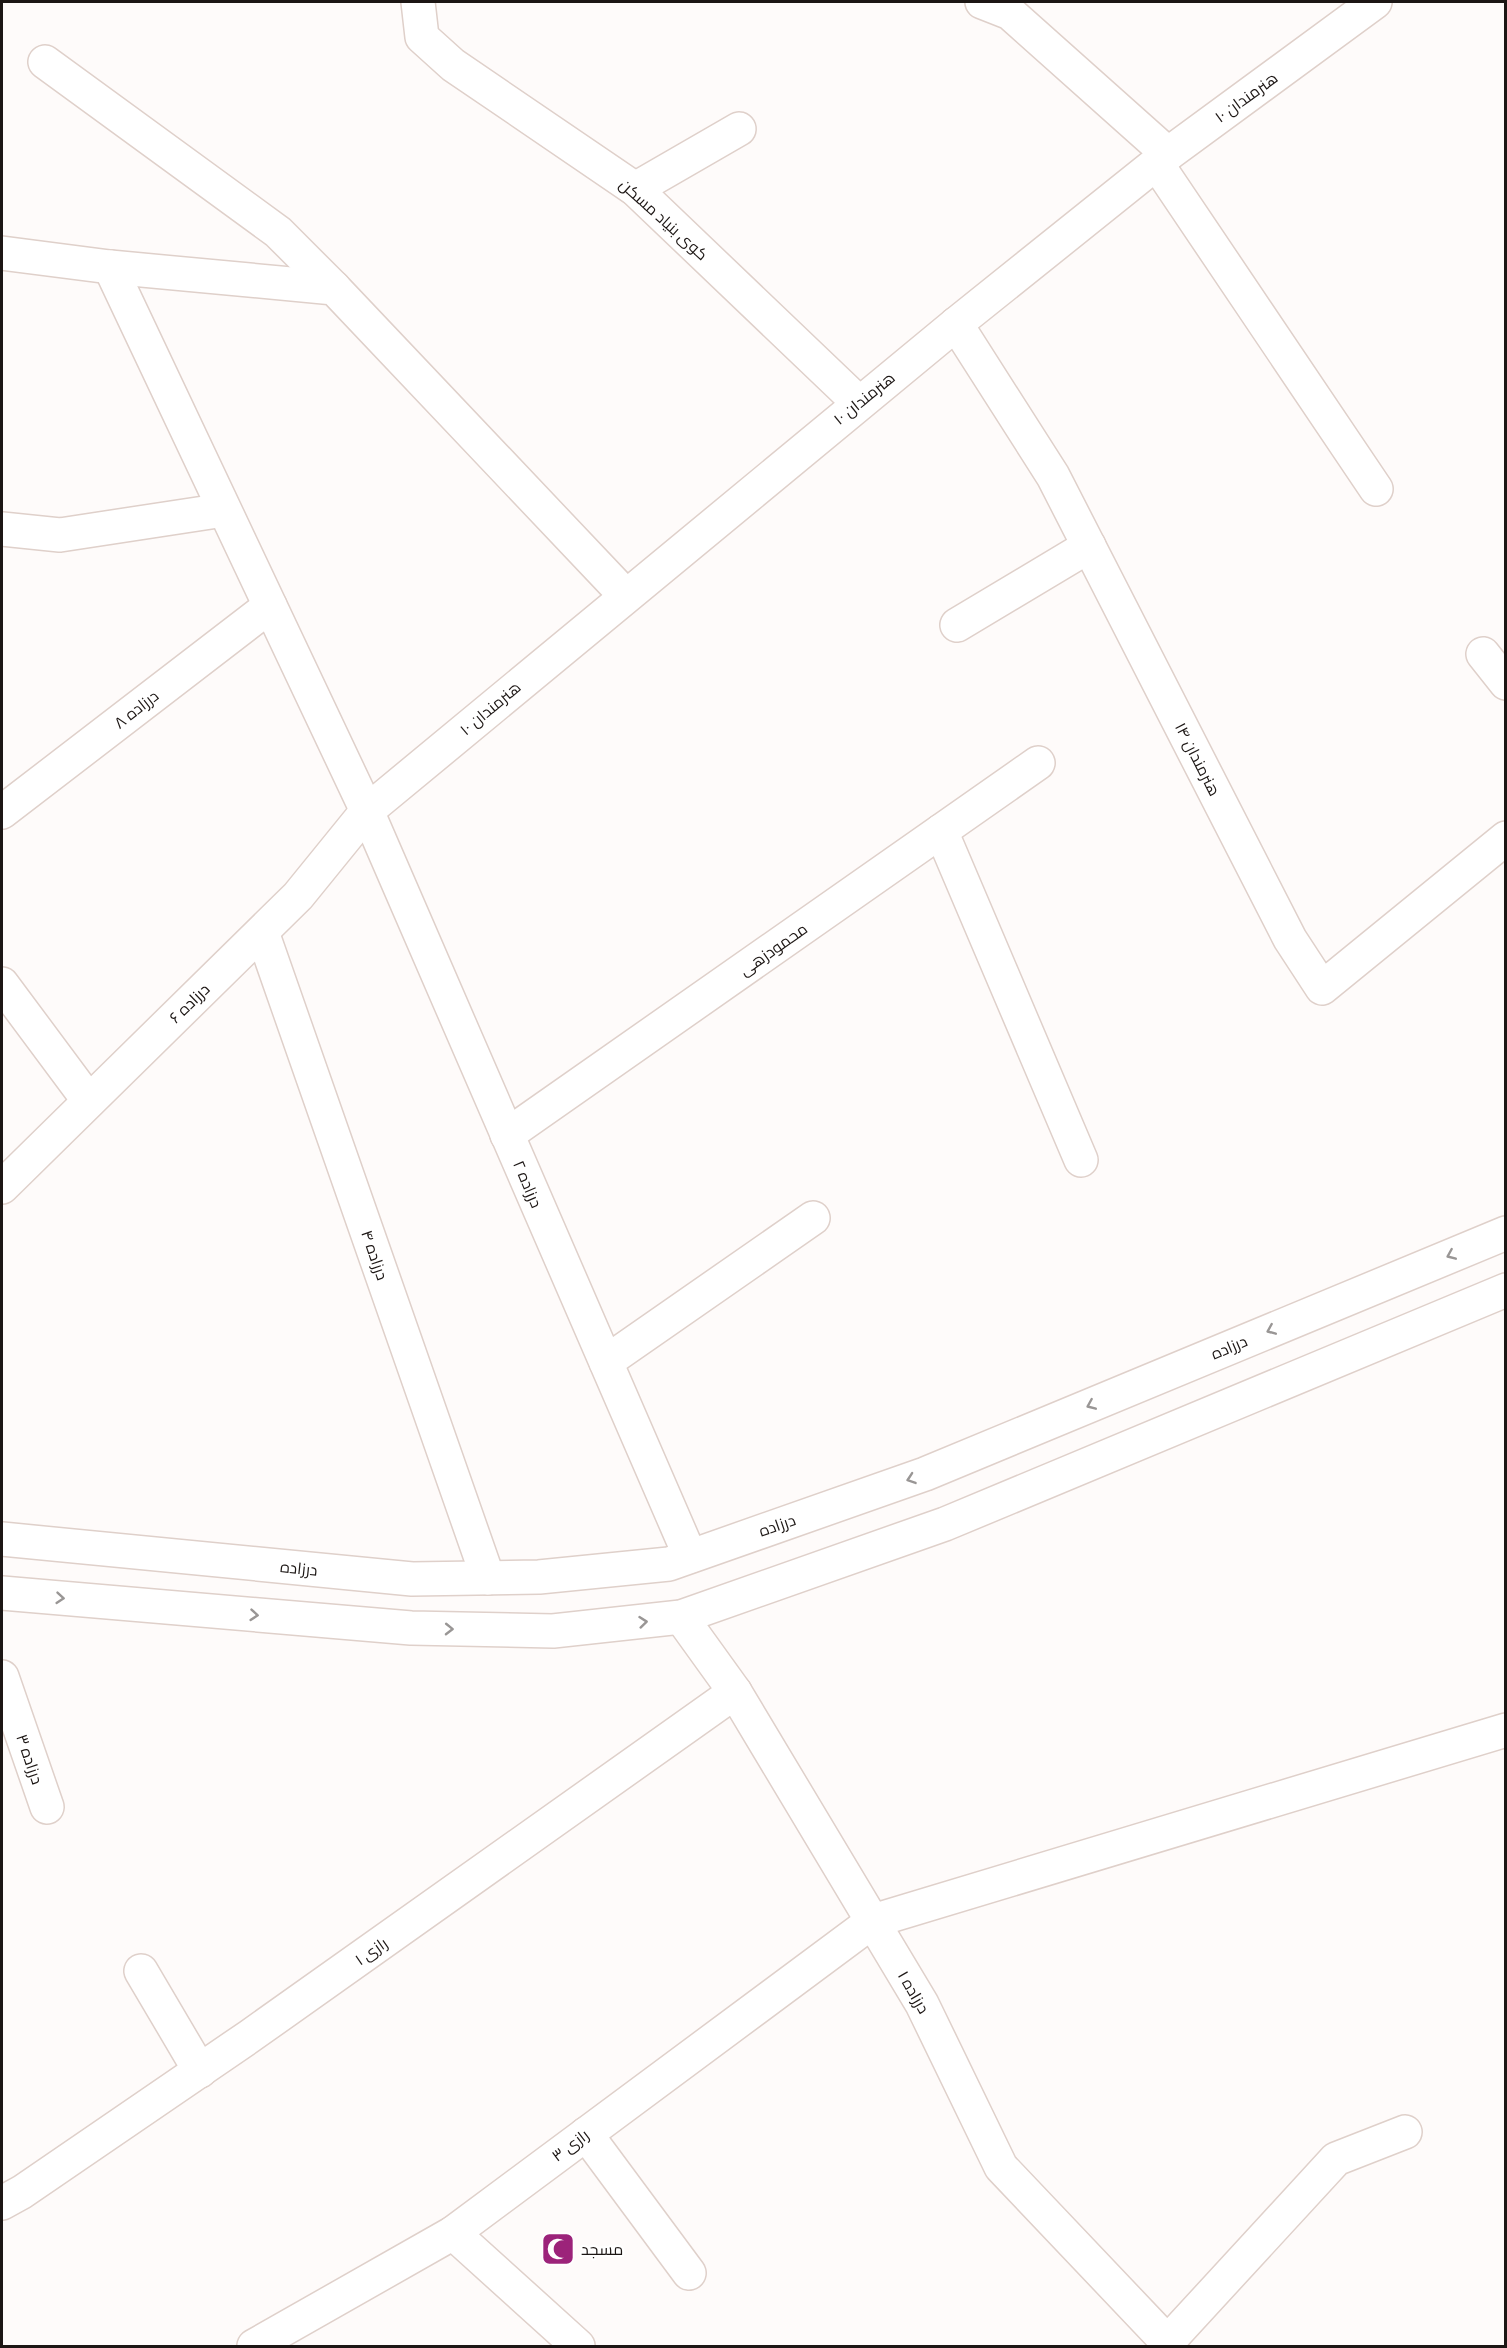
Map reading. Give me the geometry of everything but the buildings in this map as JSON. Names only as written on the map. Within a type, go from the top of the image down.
[{"type":"street","name":"کوی بنیاد مسکن","points":[[418,2],[422,37],[453,65],[635,189],[859,403]]},
{"type":"street","points":[[982,2],[1010,13],[1163,159],[1377,489]]},
{"type":"street","name":"هنرمندان ۱۰","points":[[367,811],[956,324],[1163,159],[1375,2]]},
{"type":"street","points":[[45,63],[278,232],[626,596]]},
{"type":"street","points":[[635,189],[739,129]]},
{"type":"street","points":[[2,253],[110,267],[334,288]]},
{"type":"street","name":"درزاده ۲","points":[[110,267],[367,811],[690,1556]]},
{"type":"street","name":"هنرمندان ۱۴","points":[[956,324],[1053,476],[1290,939],[1322,988],[1506,838]]},
{"type":"street","points":[[2,529],[60,535],[225,510]]},
{"type":"street","points":[[957,625],[1089,546]]},
{"type":"street","name":"درزاده ۸","points":[[2,812],[270,606]]},
{"type":"street","points":[[1483,654],[1506,683]]},
{"type":"street","name":"محمودزهی","points":[[507,1136],[1038,763]]},
{"type":"street","name":"درزاده ۶","points":[[2,1187],[298,896],[367,811]]},
{"type":"street","points":[[941,831],[1081,1160]]},
{"type":"street","name":"درزاده ۴","points":[[262,932],[488,1578]]},
{"type":"street","points":[[2,984],[89,1101]]},
{"type":"street","points":[[606,1362],[813,1218]]},
{"type":"street","name":"درزاده","points":[[2,1539],[412,1579],[539,1577],[669,1564],[925,1474],[1506,1233]]},
{"type":"street","points":[[2,1593],[411,1628],[553,1631],[681,1617],[945,1524],[1506,1290]]},
{"type":"street","name":"درزاده ۱","points":[[681,1617],[735,1692],[922,2004],[1001,2167],[1168,2345]]},
{"type":"street","name":"درزاده ۳","points":[[2,1677],[47,1807]]},
{"type":"street","name":"رازی ۱","points":[[2,2203],[22,2192],[200,2070],[735,1692]]},
{"type":"street","name":"رازی ۳","points":[[254,2346],[453,2233],[873,1922],[1506,1730]]},
{"type":"street","points":[[141,1971],[200,2070]]},
{"type":"street","points":[[1168,2345],[1336,2159],[1405,2132]]},
{"type":"street","points":[[586,2134],[689,2273]]},
{"type":"street","points":[[453,2233],[578,2346]]},
{"type":"place","name":"مسجد","points":[[558,2249]]}]
